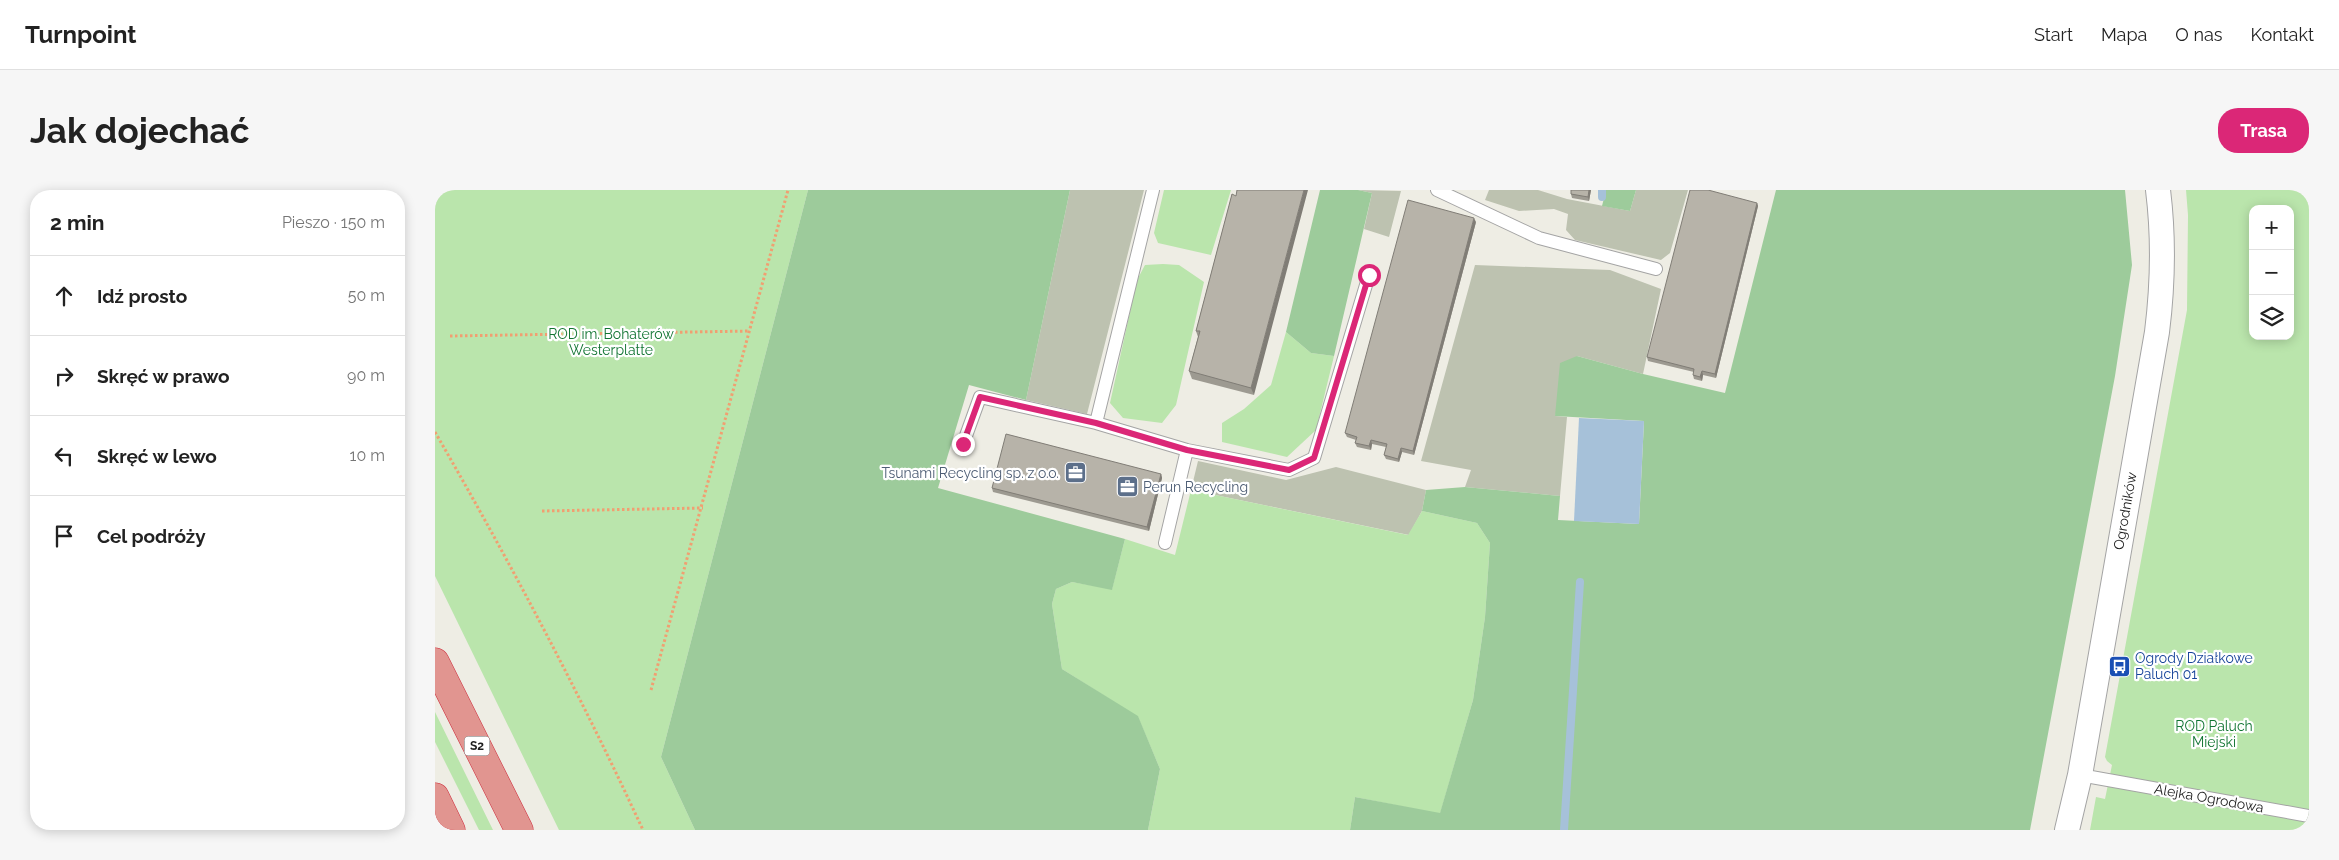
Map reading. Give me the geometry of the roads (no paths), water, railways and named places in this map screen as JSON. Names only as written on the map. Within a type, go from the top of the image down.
[{"type":"highway","name":"S2","points":[[435,662],[519,830]]},
{"type":"highway","points":[[435,797],[451,830]]},
{"type":"street","name":"Ogrodników","points":[[2067,830],[2080,775],[2157,332],[2163,248],[2158,190]]},
{"type":"lane","points":[[1096,423],[1153,190]]},
{"type":"lane","points":[[1437,190],[1539,238],[1656,268]]},
{"type":"lane","points":[[963,444],[980,397],[1096,423],[1187,450],[1289,470],[1314,458],[1369,275]]},
{"type":"lane","points":[[1165,543],[1187,450]]},
{"type":"lane","name":"Alejka Ogrodowa","points":[[2080,775],[2309,816]]},
{"type":"water","points":[[1579,418],[1644,421],[1639,524],[1574,521]]},
{"type":"waterway","points":[[1602,190],[1602,197]]},
{"type":"waterway","points":[[1564,830],[1580,582]]},
{"type":"place","name":"Tsunami Recycling sp. z o.o.","points":[[1075,473]]},
{"type":"place","name":"Perun Recycling","points":[[1127,487]]},
{"type":"place","name":"Ogrody Działkowe Paluch 01","points":[[2119,666]]},
{"type":"park label","name":"ROD im. Bohaterów Westerplatte","points":[[611,342]]},
{"type":"park label","name":"ROD Paluch Miejski","points":[[2214,734]]}]
